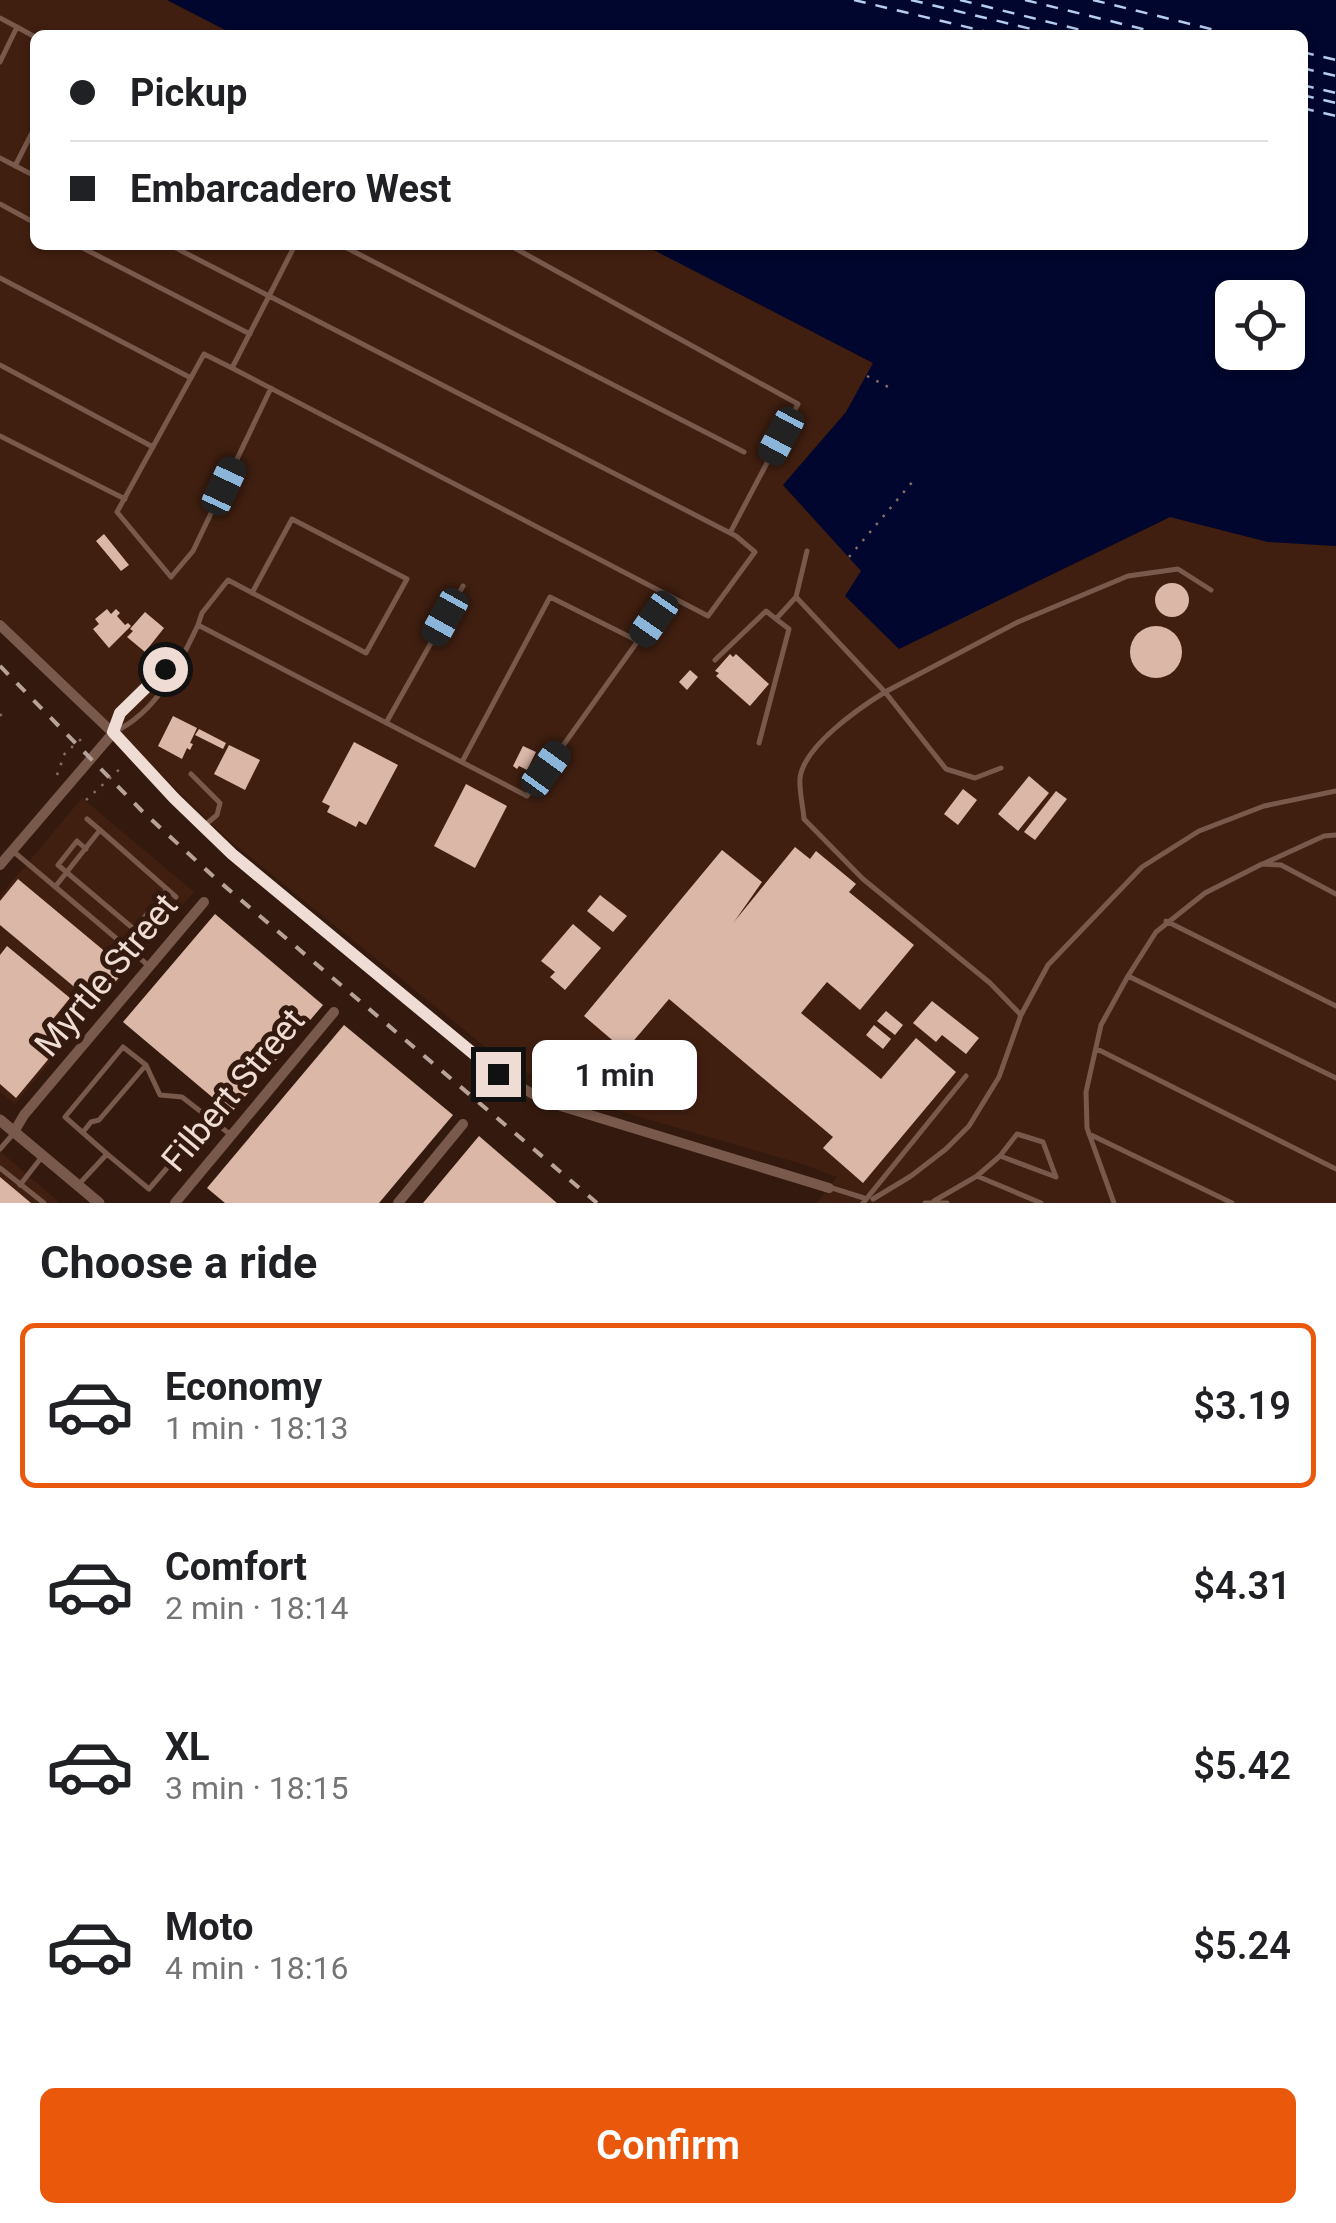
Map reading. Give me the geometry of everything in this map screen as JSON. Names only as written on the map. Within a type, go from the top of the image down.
[{"type":"street","points":[[0,625],[113,732],[203,827],[479,1059],[518,1086],[564,1107],[829,1188]]},
{"type":"street","points":[[0,865],[113,732]]},
{"type":"street","name":"Myrtle Street","points":[[14,1132],[24,1115],[204,902]]},
{"type":"street","name":"Filbert Street","points":[[175,1203],[334,1012]]},
{"type":"street","points":[[0,1120],[99,1203]]},
{"type":"street","points":[[398,1203],[464,1124]]},
{"type":"lane","points":[[0,18],[30,33]]},
{"type":"lane","points":[[0,62],[18,27]]},
{"type":"lane","points":[[14,166],[30,136]]},
{"type":"lane","points":[[0,158],[30,174]]},
{"type":"lane","points":[[0,204],[30,220]]},
{"type":"lane","points":[[87,250],[250,334]]},
{"type":"lane","points":[[180,250],[730,534],[755,552],[708,616],[271,388],[204,354],[118,512],[172,577],[193,551],[271,388]]},
{"type":"lane","points":[[232,368],[292,250]]},
{"type":"lane","points":[[351,250],[744,452]]},
{"type":"lane","points":[[517,250],[798,404],[730,534]]},
{"type":"lane","points":[[0,278],[191,378]]},
{"type":"lane","points":[[0,365],[153,447]]},
{"type":"lane","points":[[0,436],[124,499]]},
{"type":"lane","points":[[113,732],[133,723],[160,695],[202,614],[228,580],[252,593],[366,653],[407,579],[292,519],[252,593]]},
{"type":"lane","points":[[776,620],[796,597],[807,551]]},
{"type":"lane","points":[[1022,1014],[990,983],[862,880],[804,819],[800,774],[815,749],[850,713],[1018,622],[1128,576],[1178,569],[1210,590]]},
{"type":"lane","points":[[386,723],[462,586]]},
{"type":"lane","points":[[198,625],[527,796],[670,596]]},
{"type":"lane","points":[[462,762],[550,597],[638,641]]},
{"type":"lane","points":[[796,597],[885,692],[946,769],[974,778],[1001,768]]},
{"type":"lane","points":[[714,660],[766,611],[788,630],[759,743]]},
{"type":"lane","points":[[113,732],[120,713],[186,651]]},
{"type":"lane","points":[[191,774],[220,803],[217,815],[203,827]]},
{"type":"lane","points":[[867,1200],[911,1176],[969,1126],[999,1077],[1022,1014],[1048,964],[1142,867],[1199,831],[1264,806],[1336,791]]},
{"type":"lane","points":[[88,819],[176,897]]},
{"type":"lane","points":[[55,887],[100,830]]},
{"type":"lane","points":[[1114,1203],[1089,1134],[1086,1092],[1101,1025],[1128,976],[1166,921],[1205,893],[1324,836],[1336,835]]},
{"type":"lane","points":[[86,849],[77,841],[58,866],[135,930]]},
{"type":"lane","points":[[12,851],[149,966]]},
{"type":"lane","points":[[1262,864],[1281,866],[1336,894]]},
{"type":"lane","points":[[123,944],[167,889]]},
{"type":"lane","points":[[1166,921],[1336,1006]]},
{"type":"lane","points":[[1128,976],[1336,1078]]},
{"type":"lane","points":[[209,1119],[148,1189],[65,1117],[123,1047],[146,1065],[160,1095],[182,1097],[231,1135]]},
{"type":"lane","points":[[1096,1048],[1336,1169]]},
{"type":"lane","points":[[82,1132],[99,1120],[146,1065]]},
{"type":"lane","points":[[867,1200],[966,1076]]},
{"type":"lane","points":[[0,1149],[14,1132]]},
{"type":"lane","points":[[934,1202],[977,1176],[1017,1134],[1043,1142],[1056,1177],[1000,1156]]},
{"type":"lane","points":[[1089,1134],[1232,1203]]},
{"type":"lane","points":[[78,1185],[107,1154]]},
{"type":"lane","points":[[20,1184],[43,1156]]},
{"type":"lane","points":[[0,1168],[44,1203]]},
{"type":"lane","points":[[977,1176],[1041,1203]]},
{"type":"lane","points":[[829,1188],[886,1203]]},
{"type":"lane","points":[[925,1203],[947,1203]]},
{"type":"path","points":[[867,376],[894,390]]},
{"type":"path","points":[[849,558],[914,480]]},
{"type":"path","points":[[0,714],[6,722]]},
{"type":"path","points":[[57,775],[64,754],[87,734]]},
{"type":"path","points":[[86,800],[122,767]]},
{"type":"shaded area","points":[[0,0],[167,0],[225,30],[30,30],[30,250],[654,250],[873,363],[846,412],[783,485],[862,571],[899,648],[1170,517],[1268,542],[1336,546],[1336,1203],[817,1203],[837,1177],[623,1112],[509,1066],[224,836],[0,618]]},
{"type":"shaded area","points":[[82,798],[194,892],[15,1104],[0,1092],[0,896]]},
{"type":"shaded area","points":[[0,1151],[60,1203],[0,1203]]},
{"type":"water","points":[[167,0],[1336,0],[1336,546],[1268,542],[1170,517],[899,649],[845,596],[861,571],[783,485],[846,412],[873,363],[654,250],[1308,250],[1308,30],[225,30]]},
{"type":"building","points":[[104,534],[129,565],[121,571],[96,541]]},
{"type":"building","points":[[1172,583],[1184,588],[1189,600],[1184,612],[1172,617],[1160,612],[1155,600],[1160,588]]},
{"type":"building","points":[[107,609],[111,614],[116,609],[120,613],[117,616],[131,626],[109,648],[93,629],[99,624],[95,619]]},
{"type":"building","points":[[145,612],[164,628],[145,652],[127,637]]},
{"type":"building","points":[[1156,626],[1174,634],[1182,652],[1174,670],[1156,678],[1138,670],[1130,652],[1138,634]]},
{"type":"building","points":[[730,654],[736,654],[769,684],[750,706],[716,676],[719,673],[715,671]]},
{"type":"building","points":[[690,670],[698,677],[687,690],[679,682]]},
{"type":"building","points":[[173,716],[197,728],[190,743],[193,744],[182,759],[158,746]]},
{"type":"building","points":[[199,729],[226,743],[223,749],[195,735]]},
{"type":"building","points":[[354,742],[398,765],[366,825],[359,821],[356,827],[327,812],[330,806],[322,802]]},
{"type":"building","points":[[229,745],[260,760],[245,790],[214,774]]},
{"type":"building","points":[[523,746],[536,752],[527,770],[513,766]]},
{"type":"building","points":[[1029,776],[1049,793],[1018,831],[998,814]]},
{"type":"building","points":[[466,784],[507,806],[475,868],[434,846]]},
{"type":"building","points":[[963,789],[977,800],[958,825],[944,814]]},
{"type":"building","points":[[1056,791],[1067,799],[1035,840],[1024,832]]},
{"type":"building","points":[[795,847],[810,859],[816,851],[856,884],[849,892],[914,945],[860,1010],[827,982],[801,1013],[881,1079],[916,1038],[956,1072],[863,1183],[823,1148],[833,1137],[669,999],[625,1051],[584,1016],[722,850],[762,882],[734,922]]},
{"type":"building","points":[[18,879],[126,969],[96,1005],[0,925],[0,901]]},
{"type":"building","points":[[600,895],[627,916],[613,932],[587,911]]},
{"type":"building","points":[[161,900],[175,911],[157,933],[143,922]]},
{"type":"building","points":[[215,914],[323,1005],[231,1113],[123,1022]]},
{"type":"building","points":[[573,924],[601,948],[565,990],[550,977],[555,972],[541,961]]},
{"type":"building","points":[[7,946],[70,998],[49,1024],[66,1038],[16,1098],[0,1084],[0,955]]},
{"type":"building","points":[[932,1001],[979,1038],[966,1054],[942,1035],[936,1042],[913,1023]]},
{"type":"building","points":[[886,1011],[903,1025],[895,1035],[877,1021]]},
{"type":"building","points":[[344,1025],[453,1115],[379,1203],[225,1203],[207,1188]]},
{"type":"building","points":[[874,1025],[891,1039],[883,1049],[866,1035]]},
{"type":"building","points":[[479,1136],[557,1203],[423,1203]]},
{"type":"building","points":[[0,1177],[31,1203],[0,1203]]},
{"type":"ferry route","points":[[854,0],[979,30]]},
{"type":"ferry route","points":[[911,0],[1035,30]]},
{"type":"ferry route","points":[[960,0],[1081,30]]},
{"type":"ferry route","points":[[1025,0],[1147,30]]},
{"type":"ferry route","points":[[1093,0],[1215,30]]},
{"type":"ferry route","points":[[1308,53],[1336,60]]},
{"type":"ferry route","points":[[1308,69],[1336,76]]},
{"type":"ferry route","points":[[1308,86],[1336,93]]},
{"type":"ferry route","points":[[1308,96],[1336,103]]},
{"type":"ferry route","points":[[1308,109],[1336,116]]},
{"type":"railway","points":[[0,666],[142,811],[214,877],[597,1203]]},
{"type":"route","points":[[165,669],[120,713],[113,732],[232,854],[498,1074]]}]
